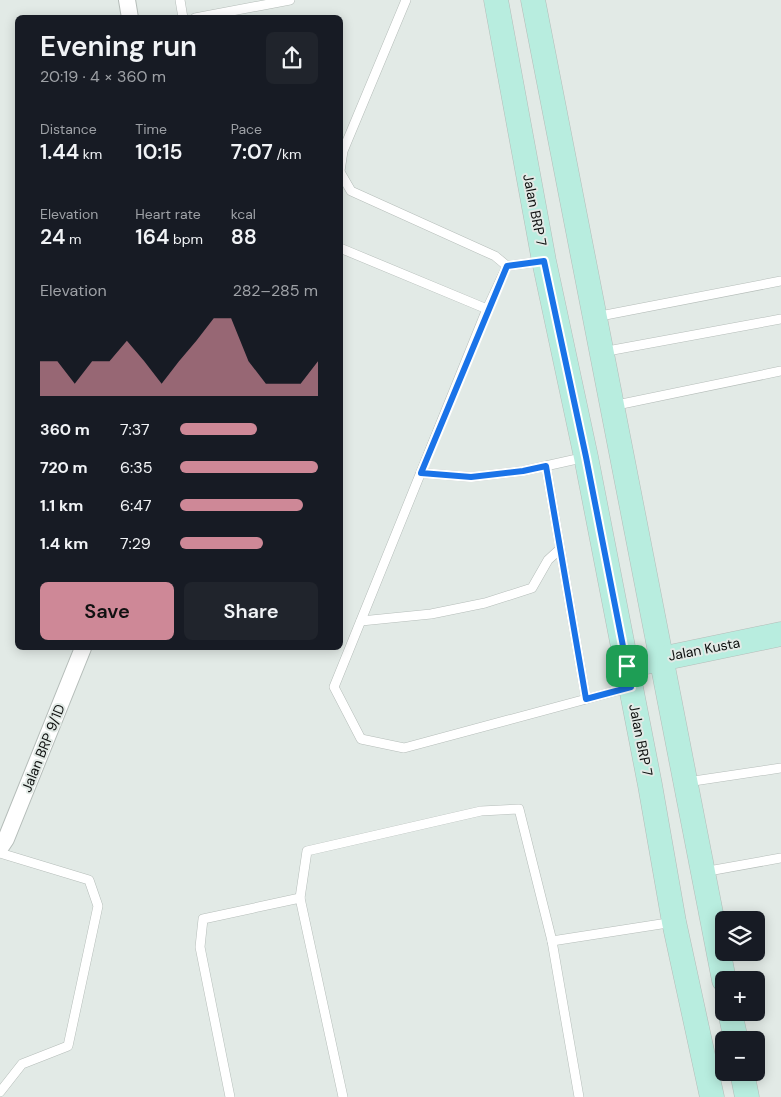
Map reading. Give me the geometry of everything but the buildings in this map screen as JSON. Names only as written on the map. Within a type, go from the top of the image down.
[{"type":"main road","name":"Jalan BRP 7","points":[[496,0],[544,261],[586,457],[674,922],[712,1097]]},
{"type":"main road","points":[[532,0],[722,971]]},
{"type":"main road","name":"Jalan Kusta","points":[[629,677],[661,658],[781,634]]},
{"type":"main road","points":[[744,1081],[747,1097]]},
{"type":"street","points":[[127,0],[130,15]]},
{"type":"street","name":"Jalan BRP 9/1D","points":[[0,848],[6,839],[83,650]]},
{"type":"lane","points":[[180,0],[182,15]]},
{"type":"lane","points":[[211,15],[290,0]]},
{"type":"lane","points":[[343,151],[406,0]]},
{"type":"lane","points":[[343,176],[351,191],[495,256],[507,266],[544,261]]},
{"type":"lane","points":[[343,249],[488,309]]},
{"type":"lane","points":[[507,266],[334,687],[361,738],[404,748],[586,699],[629,677]]},
{"type":"lane","points":[[594,317],[781,281]]},
{"type":"lane","points":[[602,352],[781,318]]},
{"type":"lane","points":[[612,406],[781,371]]},
{"type":"lane","points":[[421,473],[471,477],[523,471],[586,457]]},
{"type":"lane","points":[[546,466],[586,699]]},
{"type":"lane","points":[[361,621],[431,614],[485,603],[532,588],[548,560],[560,550]]},
{"type":"lane","points":[[685,783],[781,768]]},
{"type":"lane","points":[[343,1097],[300,898],[307,851],[481,810],[519,809],[552,941],[579,1097]]},
{"type":"lane","points":[[0,853],[89,880],[98,906],[68,1046],[22,1064],[0,1092]]},
{"type":"lane","points":[[703,872],[781,858]]},
{"type":"lane","points":[[230,1097],[200,948],[203,919],[300,898]]},
{"type":"lane","points":[[552,941],[674,922]]},
{"type":"route","points":[[544,261],[586,457],[627,666],[631,687],[586,699],[546,466],[523,471],[471,477],[421,473],[507,266],[544,261]]}]
